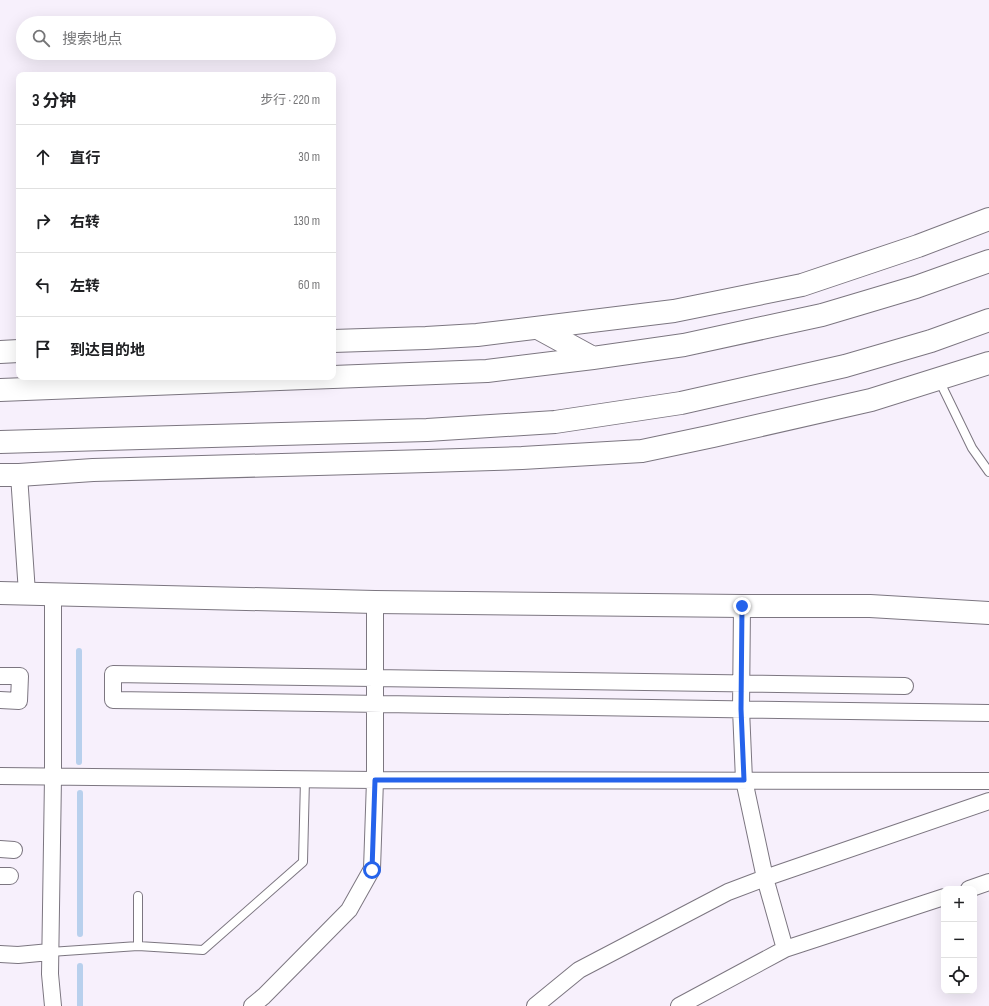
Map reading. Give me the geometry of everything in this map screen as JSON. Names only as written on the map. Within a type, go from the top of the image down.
[{"type":"main road","points":[[336,341],[477,335],[674,311],[802,285],[918,246],[989,218]]},
{"type":"main road","points":[[336,377],[487,371],[684,345],[822,315],[916,287],[989,262]]},
{"type":"main road","points":[[0,442],[428,430],[555,422],[681,403],[845,366],[931,340],[989,320]]},
{"type":"main road","points":[[538,328],[593,358]]},
{"type":"main road","points":[[0,352],[16,351]]},
{"type":"main road","points":[[10,475],[93,470],[444,461],[642,451],[871,400],[989,363]]},
{"type":"main road","points":[[0,390],[255,380]]},
{"type":"main road","points":[[93,470],[133,439]]},
{"type":"main road","points":[[0,592],[375,602],[870,606],[989,613]]},
{"type":"street","points":[[10,475],[27,593]]},
{"type":"street","points":[[53,594],[53,777],[50,974],[54,1006]]},
{"type":"street","points":[[263,1003],[349,910],[372,870],[375,780],[375,602]]},
{"type":"street","points":[[742,606],[741,709],[744,780],[766,878],[785,949]]},
{"type":"street","points":[[905,686],[114,674],[113,700],[989,712]]},
{"type":"street","points":[[0,676],[20,676],[19,701],[0,700]]},
{"type":"street","points":[[0,776],[375,780],[989,780]]},
{"type":"street","points":[[535,1006],[579,970],[728,892],[989,802]]},
{"type":"street","points":[[977,886],[989,882]]},
{"type":"street","points":[[679,1006],[785,949],[941,898]]},
{"type":"street","points":[[0,954],[18,955],[50,952]]},
{"type":"lane","points":[[939,379],[972,448],[989,472]]},
{"type":"lane","points":[[50,952],[138,946],[203,950],[303,862],[304,779]]},
{"type":"lane","points":[[138,896],[138,946]]},
{"type":"waterway","points":[[79,651],[79,762]]},
{"type":"waterway","points":[[80,793],[80,934]]},
{"type":"waterway","points":[[80,966],[80,1006]]},
{"type":"route","points":[[372,870],[375,780],[744,780],[741,709],[742,606]]}]
